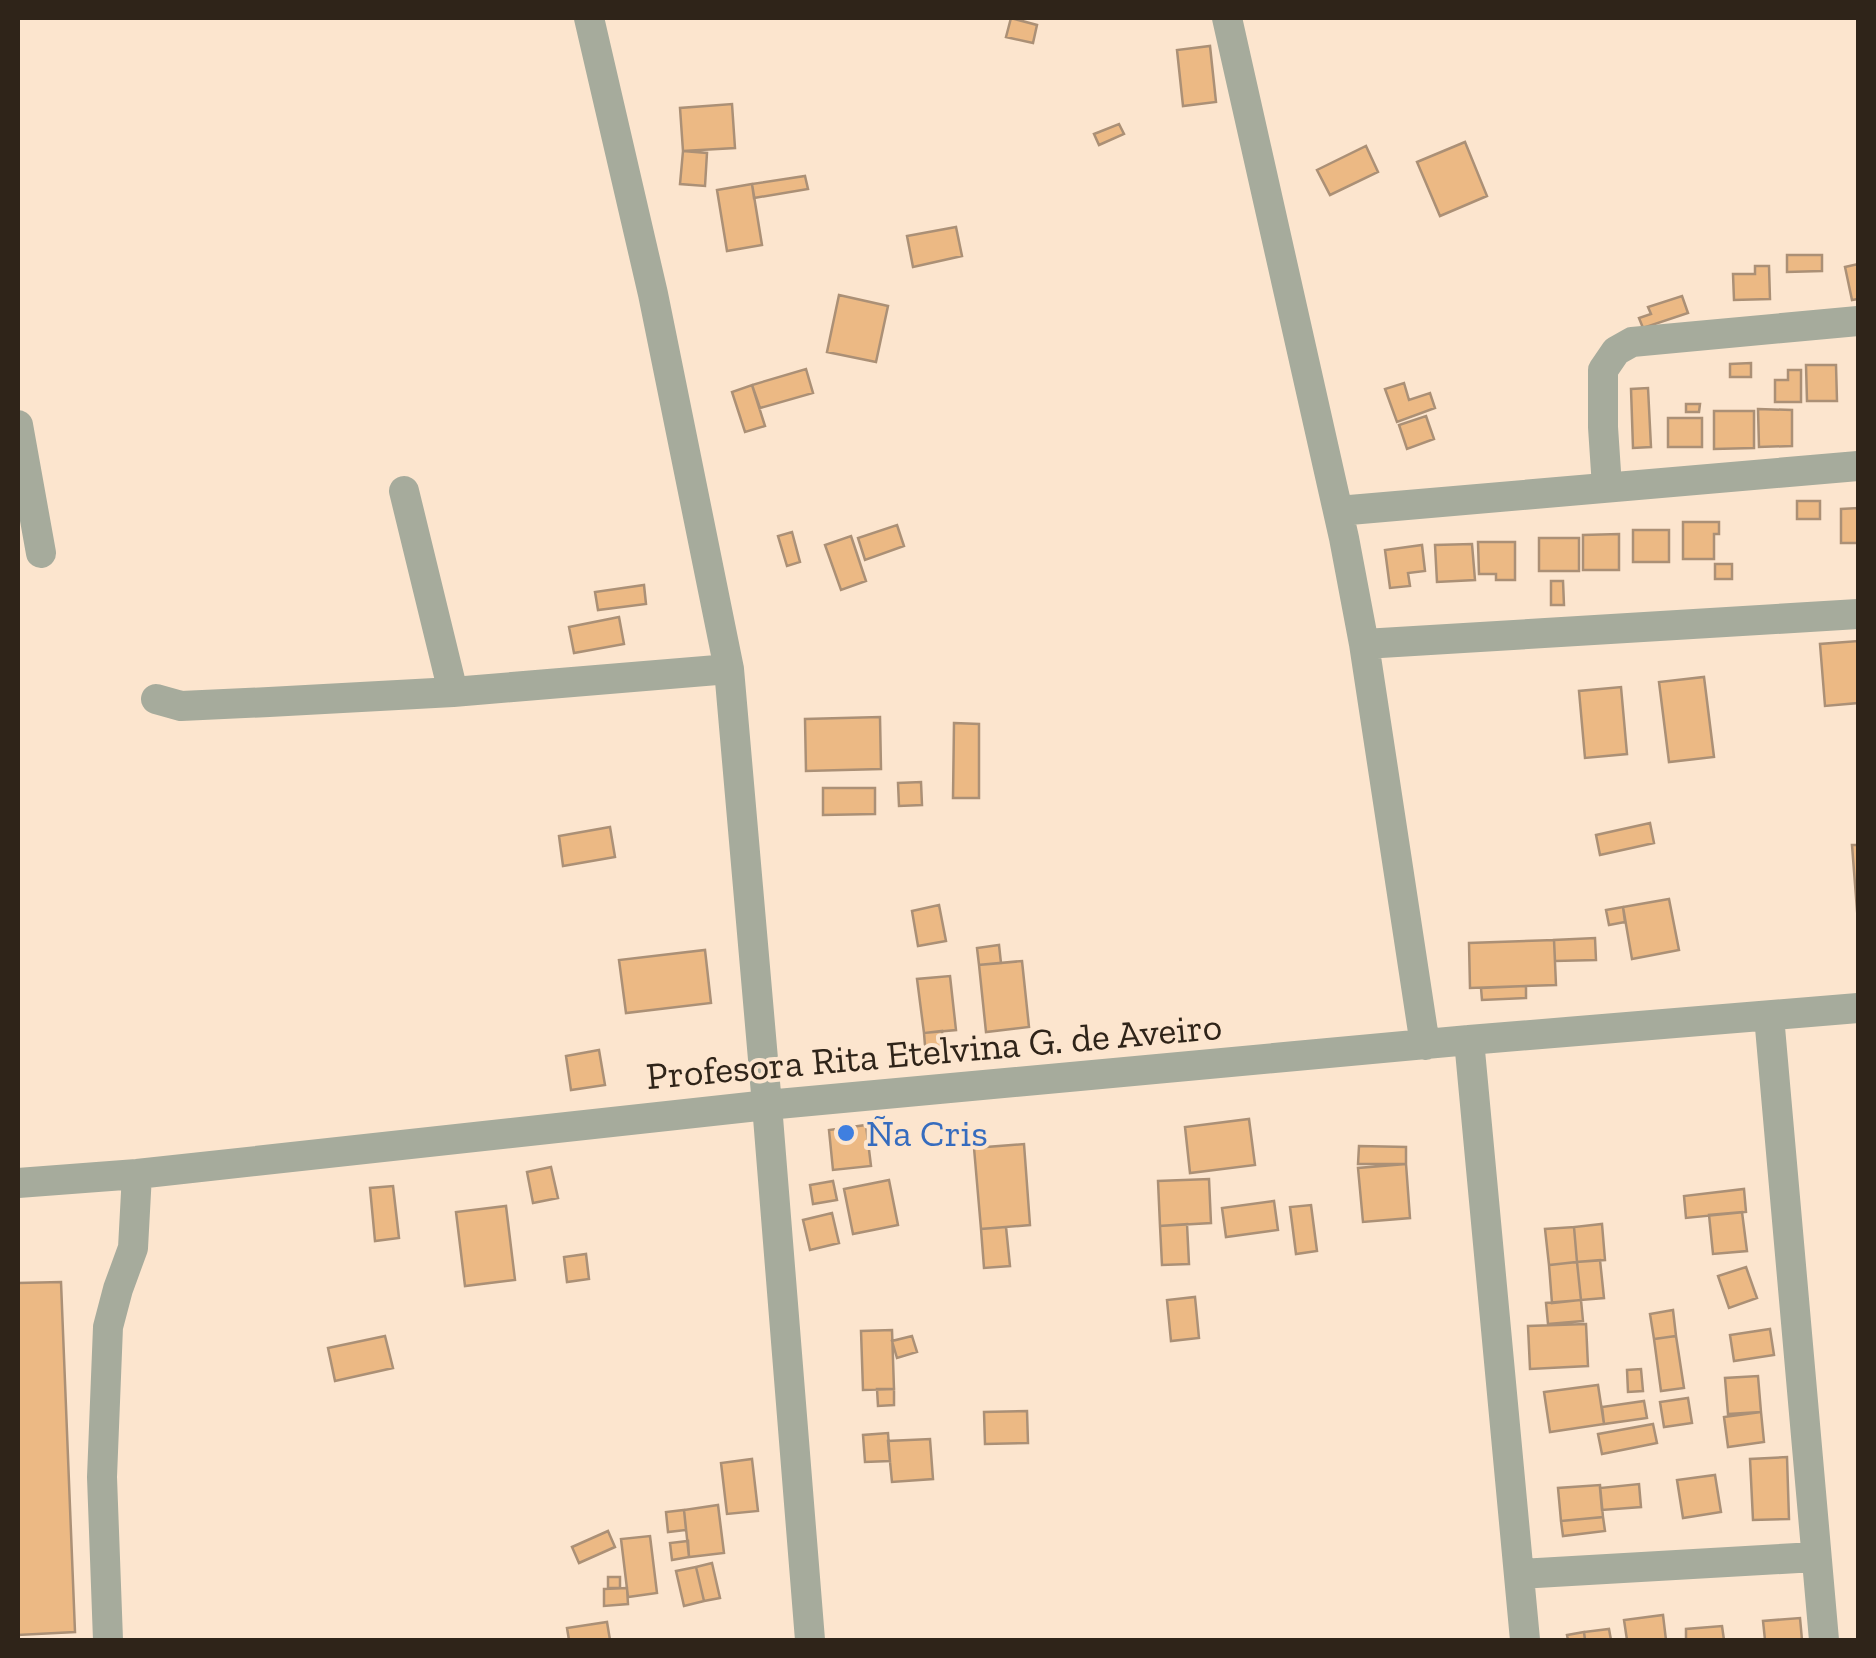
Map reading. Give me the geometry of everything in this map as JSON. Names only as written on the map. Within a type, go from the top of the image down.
[{"type":"street","points":[[589,18],[653,294],[728,669],[810,1640]]},
{"type":"street","points":[[1226,18],[1338,511],[1364,644],[1425,1046]]},
{"type":"street","points":[[1607,488],[1603,370],[1616,351],[1632,342],[1858,320]]},
{"type":"street","points":[[18,425],[41,553]]},
{"type":"street","points":[[1338,511],[1858,466]]},
{"type":"street","points":[[404,490],[453,692]]},
{"type":"street","points":[[1364,644],[1858,614]]},
{"type":"street","points":[[156,699],[181,706],[453,692],[728,669]]},
{"type":"street","name":"Profesora Rita Etelvina G. de Aveiro","points":[[18,1183],[137,1174],[767,1105],[1858,1008]]},
{"type":"street","points":[[1769,1016],[1824,1640]]},
{"type":"street","points":[[1469,1040],[1525,1640]]},
{"type":"street","points":[[108,1640],[102,1477],[108,1327],[133,1248],[137,1174]]},
{"type":"street","points":[[1518,1574],[1815,1557]]},
{"type":"building","points":[[1011,18],[1037,25],[1033,43],[1006,37]]},
{"type":"building","points":[[1210,46],[1216,102],[1183,106],[1177,50]]},
{"type":"building","points":[[732,104],[735,148],[683,151],[680,108]]},
{"type":"building","points":[[1119,124],[1124,134],[1099,145],[1094,134]]},
{"type":"building","points":[[1465,142],[1487,196],[1440,216],[1417,162]]},
{"type":"building","points":[[1366,146],[1378,172],[1330,195],[1317,170]]},
{"type":"building","points":[[683,151],[707,153],[705,186],[680,184]]},
{"type":"building","points":[[805,176],[808,189],[754,198],[752,184]]},
{"type":"building","points":[[752,184],[762,245],[727,251],[717,190]]},
{"type":"building","points":[[956,227],[962,256],[913,267],[907,236]]},
{"type":"building","points":[[1787,255],[1822,255],[1822,271],[1787,272]]},
{"type":"building","points":[[1858,264],[1858,299],[1852,300],[1845,267]]},
{"type":"building","points":[[1755,266],[1769,266],[1770,299],[1734,300],[1733,274],[1755,274]]},
{"type":"building","points":[[839,295],[888,306],[876,362],[827,352]]},
{"type":"building","points":[[1682,296],[1688,313],[1643,328],[1639,318],[1651,314],[1648,307]]},
{"type":"building","points":[[1751,363],[1751,377],[1730,377],[1730,364]]},
{"type":"building","points":[[1806,365],[1836,365],[1837,401],[1807,401]]},
{"type":"building","points":[[806,369],[813,393],[760,408],[752,385]]},
{"type":"building","points":[[1788,370],[1801,370],[1801,402],[1775,402],[1775,380],[1788,380]]},
{"type":"building","points":[[1404,383],[1409,400],[1430,393],[1435,408],[1397,422],[1385,389]]},
{"type":"building","points":[[752,385],[765,426],[745,432],[732,392]]},
{"type":"building","points":[[1648,388],[1651,447],[1633,448],[1631,389]]},
{"type":"building","points":[[1686,404],[1700,404],[1699,412],[1686,412]]},
{"type":"building","points":[[1758,409],[1792,410],[1792,446],[1759,447]]},
{"type":"building","points":[[1714,411],[1754,411],[1754,448],[1714,449]]},
{"type":"building","points":[[1426,416],[1434,439],[1407,449],[1399,425]]},
{"type":"building","points":[[1668,418],[1702,418],[1702,447],[1668,447]]},
{"type":"building","points":[[1797,501],[1820,501],[1820,519],[1797,519]]},
{"type":"building","points":[[1858,508],[1858,543],[1841,543],[1841,509]]},
{"type":"building","points":[[1683,522],[1719,522],[1719,534],[1714,534],[1714,559],[1683,559]]},
{"type":"building","points":[[897,525],[904,546],[865,560],[858,538]]},
{"type":"building","points":[[1633,530],[1669,530],[1669,562],[1633,562]]},
{"type":"building","points":[[792,532],[800,562],[787,566],[778,536]]},
{"type":"building","points":[[1619,534],[1619,570],[1583,570],[1583,535]]},
{"type":"building","points":[[851,536],[866,581],[841,590],[825,545]]},
{"type":"building","points":[[1539,538],[1579,538],[1579,571],[1539,571]]},
{"type":"building","points":[[1478,542],[1515,542],[1515,580],[1496,580],[1496,574],[1479,574]]},
{"type":"building","points":[[1472,544],[1475,580],[1437,582],[1435,545]]},
{"type":"building","points":[[1422,545],[1425,571],[1408,573],[1410,586],[1390,588],[1385,550]]},
{"type":"building","points":[[1715,564],[1732,564],[1732,579],[1715,579]]},
{"type":"building","points":[[1551,581],[1563,581],[1564,605],[1551,605]]},
{"type":"building","points":[[644,585],[646,604],[598,610],[595,592]]},
{"type":"building","points":[[619,617],[624,644],[574,653],[569,627]]},
{"type":"building","points":[[1858,641],[1858,703],[1825,706],[1820,644]]},
{"type":"building","points":[[1704,677],[1714,757],[1669,762],[1659,682]]},
{"type":"building","points":[[1621,687],[1627,754],[1585,758],[1579,691]]},
{"type":"building","points":[[880,717],[881,769],[806,771],[805,719]]},
{"type":"building","points":[[954,723],[979,724],[979,798],[953,798]]},
{"type":"building","points":[[921,782],[922,805],[899,806],[898,783]]},
{"type":"building","points":[[823,788],[875,788],[875,814],[823,815]]},
{"type":"building","points":[[1650,823],[1654,843],[1600,855],[1596,835]]},
{"type":"building","points":[[610,827],[615,857],[563,866],[559,836]]},
{"type":"building","points":[[1852,845],[1858,845],[1858,923]]},
{"type":"building","points":[[1669,899],[1679,950],[1632,959],[1623,907]]},
{"type":"building","points":[[939,905],[946,941],[918,946],[912,911]]},
{"type":"building","points":[[1623,907],[1625,922],[1609,925],[1606,910]]},
{"type":"building","points":[[1595,938],[1596,960],[1555,961],[1554,940]]},
{"type":"building","points":[[1554,940],[1556,985],[1470,988],[1469,943]]},
{"type":"building","points":[[999,945],[1001,963],[979,965],[977,948]]},
{"type":"building","points":[[705,950],[711,1003],[626,1013],[619,960]]},
{"type":"building","points":[[1022,961],[1029,1027],[986,1032],[979,965]]},
{"type":"building","points":[[950,976],[956,1030],[924,1033],[917,979]]},
{"type":"building","points":[[1526,986],[1526,998],[1482,1000],[1481,988]]},
{"type":"building","points":[[942,1031],[944,1056],[926,1058],[924,1033]]},
{"type":"building","points":[[599,1050],[605,1085],[571,1090],[566,1056]]},
{"type":"building","points":[[1249,1119],[1255,1165],[1190,1173],[1185,1127]]},
{"type":"building","points":[[866,1125],[871,1166],[833,1170],[829,1130]]},
{"type":"building","points":[[1024,1144],[1030,1225],[981,1229],[974,1148]]},
{"type":"building","points":[[1359,1146],[1406,1147],[1406,1164],[1358,1164]]},
{"type":"building","points":[[1406,1164],[1410,1218],[1363,1222],[1358,1168]]},
{"type":"building","points":[[551,1167],[558,1198],[533,1203],[527,1172]]},
{"type":"building","points":[[1209,1179],[1211,1223],[1160,1226],[1158,1181]]},
{"type":"building","points":[[889,1180],[898,1225],[853,1234],[844,1189]]},
{"type":"building","points":[[833,1181],[837,1200],[813,1204],[810,1185]]},
{"type":"building","points":[[393,1186],[399,1238],[375,1241],[370,1188]]},
{"type":"building","points":[[1744,1189],[1746,1212],[1686,1218],[1684,1196]]},
{"type":"building","points":[[1274,1201],[1278,1230],[1226,1237],[1222,1208]]},
{"type":"building","points":[[1311,1205],[1317,1251],[1296,1254],[1290,1207]]},
{"type":"building","points":[[506,1206],[515,1280],[465,1286],[456,1212]]},
{"type":"building","points":[[1742,1212],[1747,1251],[1713,1254],[1709,1215]]},
{"type":"building","points":[[832,1213],[839,1243],[810,1250],[803,1220]]},
{"type":"building","points":[[1187,1224],[1189,1264],[1162,1265],[1160,1226]]},
{"type":"building","points":[[1602,1224],[1605,1260],[1577,1262],[1574,1227]]},
{"type":"building","points":[[1006,1227],[1010,1266],[984,1268],[981,1229]]},
{"type":"building","points":[[1574,1227],[1577,1262],[1549,1265],[1545,1229]]},
{"type":"building","points":[[586,1254],[589,1279],[567,1282],[564,1257]]},
{"type":"building","points":[[1600,1260],[1604,1298],[1581,1300],[1577,1262]]},
{"type":"building","points":[[1577,1262],[1581,1300],[1552,1303],[1549,1265]]},
{"type":"building","points":[[1746,1267],[1757,1298],[1729,1308],[1718,1276]]},
{"type":"building","points":[[61,1282],[75,1632],[18,1635],[18,1283]]},
{"type":"building","points":[[1195,1297],[1199,1338],[1171,1341],[1167,1300]]},
{"type":"building","points":[[1581,1300],[1583,1321],[1548,1324],[1546,1303]]},
{"type":"building","points":[[1673,1310],[1676,1336],[1654,1339],[1650,1314]]},
{"type":"building","points":[[1586,1324],[1588,1366],[1530,1369],[1528,1326]]},
{"type":"building","points":[[1770,1329],[1774,1355],[1734,1361],[1730,1335]]},
{"type":"building","points":[[892,1330],[894,1389],[863,1390],[861,1331]]},
{"type":"building","points":[[385,1336],[393,1368],[335,1381],[328,1348]]},
{"type":"building","points":[[912,1336],[917,1352],[897,1358],[892,1341]]},
{"type":"building","points":[[1676,1336],[1684,1388],[1661,1391],[1654,1339]]},
{"type":"building","points":[[1641,1369],[1643,1391],[1628,1392],[1627,1370]]},
{"type":"building","points":[[1758,1376],[1761,1412],[1728,1414],[1725,1378]]},
{"type":"building","points":[[1598,1385],[1604,1424],[1550,1432],[1544,1392]]},
{"type":"building","points":[[877,1389],[894,1389],[894,1405],[878,1406]]},
{"type":"building","points":[[1688,1398],[1692,1423],[1664,1427],[1660,1402]]},
{"type":"building","points":[[1644,1401],[1647,1418],[1604,1424],[1602,1407]]},
{"type":"building","points":[[1027,1411],[1028,1443],[985,1444],[984,1412]]},
{"type":"building","points":[[1761,1412],[1764,1442],[1728,1447],[1724,1417]]},
{"type":"building","points":[[1653,1424],[1657,1443],[1602,1454],[1598,1434]]},
{"type":"building","points":[[888,1433],[890,1461],[865,1462],[863,1435]]},
{"type":"building","points":[[930,1439],[933,1479],[892,1482],[888,1441]]},
{"type":"building","points":[[1787,1457],[1789,1519],[1753,1520],[1750,1459]]},
{"type":"building","points":[[752,1459],[758,1511],[727,1514],[721,1463]]},
{"type":"building","points":[[1715,1475],[1721,1512],[1683,1518],[1677,1480]]},
{"type":"building","points":[[1639,1484],[1641,1507],[1602,1510],[1600,1488]]},
{"type":"building","points":[[1600,1485],[1603,1517],[1561,1521],[1558,1488]]},
{"type":"building","points":[[718,1505],[724,1553],[689,1557],[684,1510]]},
{"type":"building","points":[[684,1510],[686,1530],[668,1532],[666,1512]]},
{"type":"building","points":[[1603,1517],[1605,1531],[1563,1536],[1561,1521]]},
{"type":"building","points":[[608,1531],[615,1547],[579,1563],[572,1547]]},
{"type":"building","points":[[650,1536],[657,1593],[628,1597],[621,1539]]},
{"type":"building","points":[[688,1541],[689,1557],[672,1560],[670,1543]]},
{"type":"building","points":[[712,1563],[720,1598],[704,1601],[696,1567]]},
{"type":"building","points":[[696,1567],[704,1601],[684,1606],[676,1571]]},
{"type":"building","points":[[608,1577],[620,1577],[620,1588],[608,1588]]},
{"type":"building","points":[[627,1588],[628,1604],[604,1606],[604,1589]]},
{"type":"building","points":[[1663,1615],[1666,1640],[1627,1640],[1624,1620]]},
{"type":"building","points":[[1800,1618],[1802,1640],[1765,1640],[1763,1621]]},
{"type":"building","points":[[607,1622],[610,1640],[569,1640],[567,1628]]},
{"type":"building","points":[[1722,1626],[1724,1640],[1686,1640],[1686,1629]]},
{"type":"building","points":[[1609,1629],[1611,1640],[1585,1640],[1584,1632]]},
{"type":"building","points":[[1584,1632],[1585,1640],[1568,1640],[1567,1635]]},
{"type":"place","name":"Ña Cris","points":[[846,1133]]}]
